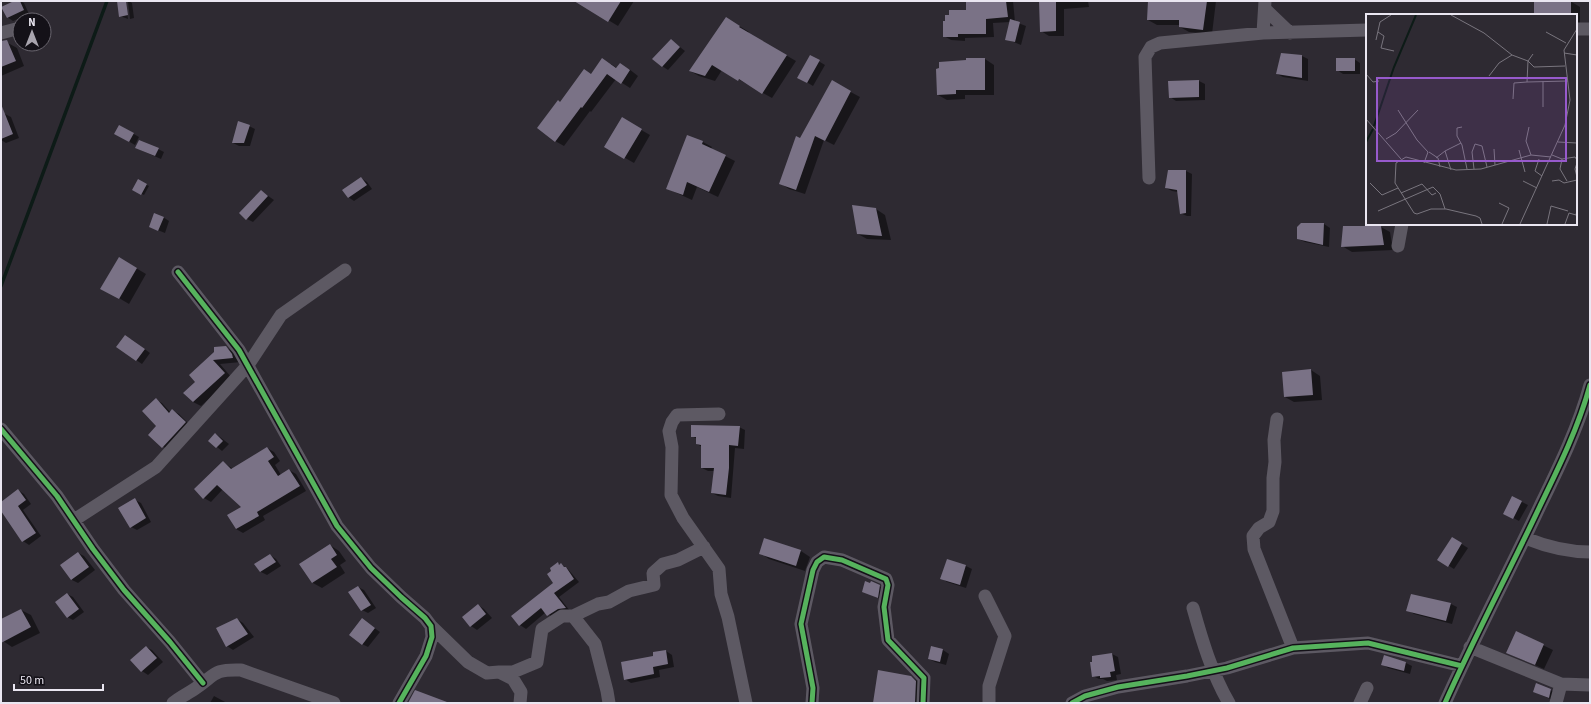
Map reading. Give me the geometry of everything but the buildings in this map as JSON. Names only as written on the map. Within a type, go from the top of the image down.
[{"type":"street","points":[[1265,5],[1290,33]]},
{"type":"street","points":[[1263,33],[1265,5]]},
{"type":"street","points":[[1577,30],[1590,29]]},
{"type":"street","points":[[1,33],[12,30]]},
{"type":"street","points":[[1149,178],[1145,57],[1151,48],[1160,43],[1263,33],[1366,30]]},
{"type":"street","points":[[1398,246],[1402,225]]},
{"type":"street","points":[[74,520],[156,467],[248,365],[281,315],[345,270]]},
{"type":"street","points":[[178,272],[239,350],[337,526],[371,568],[425,618],[431,626],[468,662],[487,673],[513,672],[537,662],[542,629],[562,616],[573,616],[598,604],[609,602],[630,591],[654,585],[653,573],[663,564],[678,560],[704,547]]},
{"type":"street","points":[[1445,703],[1470,648],[1554,476],[1586,401],[1590,384]]},
{"type":"street","points":[[719,414],[678,415],[672,422],[669,431],[672,447],[671,494],[683,518],[719,569],[721,594],[728,617],[746,703]]},
{"type":"street","points":[[1277,419],[1274,440],[1275,462],[1273,478],[1273,511],[1269,522],[1259,528],[1253,536],[1254,549],[1293,648]]},
{"type":"street","points":[[1,429],[57,496],[93,549],[124,590],[170,642],[203,683]]},
{"type":"street","points":[[1525,538],[1545,546],[1569,552],[1590,552]]},
{"type":"street","points":[[812,703],[812,688],[801,624],[812,570],[817,562],[824,557],[842,560],[886,579],[888,585],[884,607],[888,640],[924,678],[924,703]]},
{"type":"street","points":[[985,596],[1005,636],[989,686],[989,703]]},
{"type":"street","points":[[1193,608],[1201,636],[1223,694],[1229,703]]},
{"type":"street","points":[[573,616],[595,644],[608,691],[609,703]]},
{"type":"street","points":[[399,703],[426,656],[432,637],[431,626]]},
{"type":"street","points":[[1072,703],[1085,696],[1118,686],[1186,676],[1214,670],[1293,648],[1368,643],[1462,666]]},
{"type":"street","points":[[1470,648],[1561,684],[1590,685]]},
{"type":"street","points":[[173,703],[203,683],[212,674],[226,670],[241,670],[334,703]]},
{"type":"street","points":[[500,672],[513,680],[521,692],[520,703]]},
{"type":"street","points":[[1556,703],[1561,684]]},
{"type":"street","points":[[1360,703],[1367,688]]},
{"type":"waterway","points":[[1,286],[107,1]]},
{"type":"cycle path","points":[[178,272],[239,350],[337,526],[371,568],[425,618],[431,626],[432,637],[426,656],[399,703]]},
{"type":"cycle path","points":[[1445,703],[1561,461],[1580,416],[1590,385]]},
{"type":"cycle path","points":[[1,429],[57,496],[93,549],[124,590],[170,642],[203,683]]},
{"type":"cycle path","points":[[812,703],[813,688],[801,624],[813,570],[817,562],[824,557],[842,560],[886,579],[888,585],[884,607],[888,640],[924,678],[923,703]]},
{"type":"cycle path","points":[[1072,703],[1085,696],[1118,687],[1227,668],[1293,648],[1368,643],[1462,666]]}]
